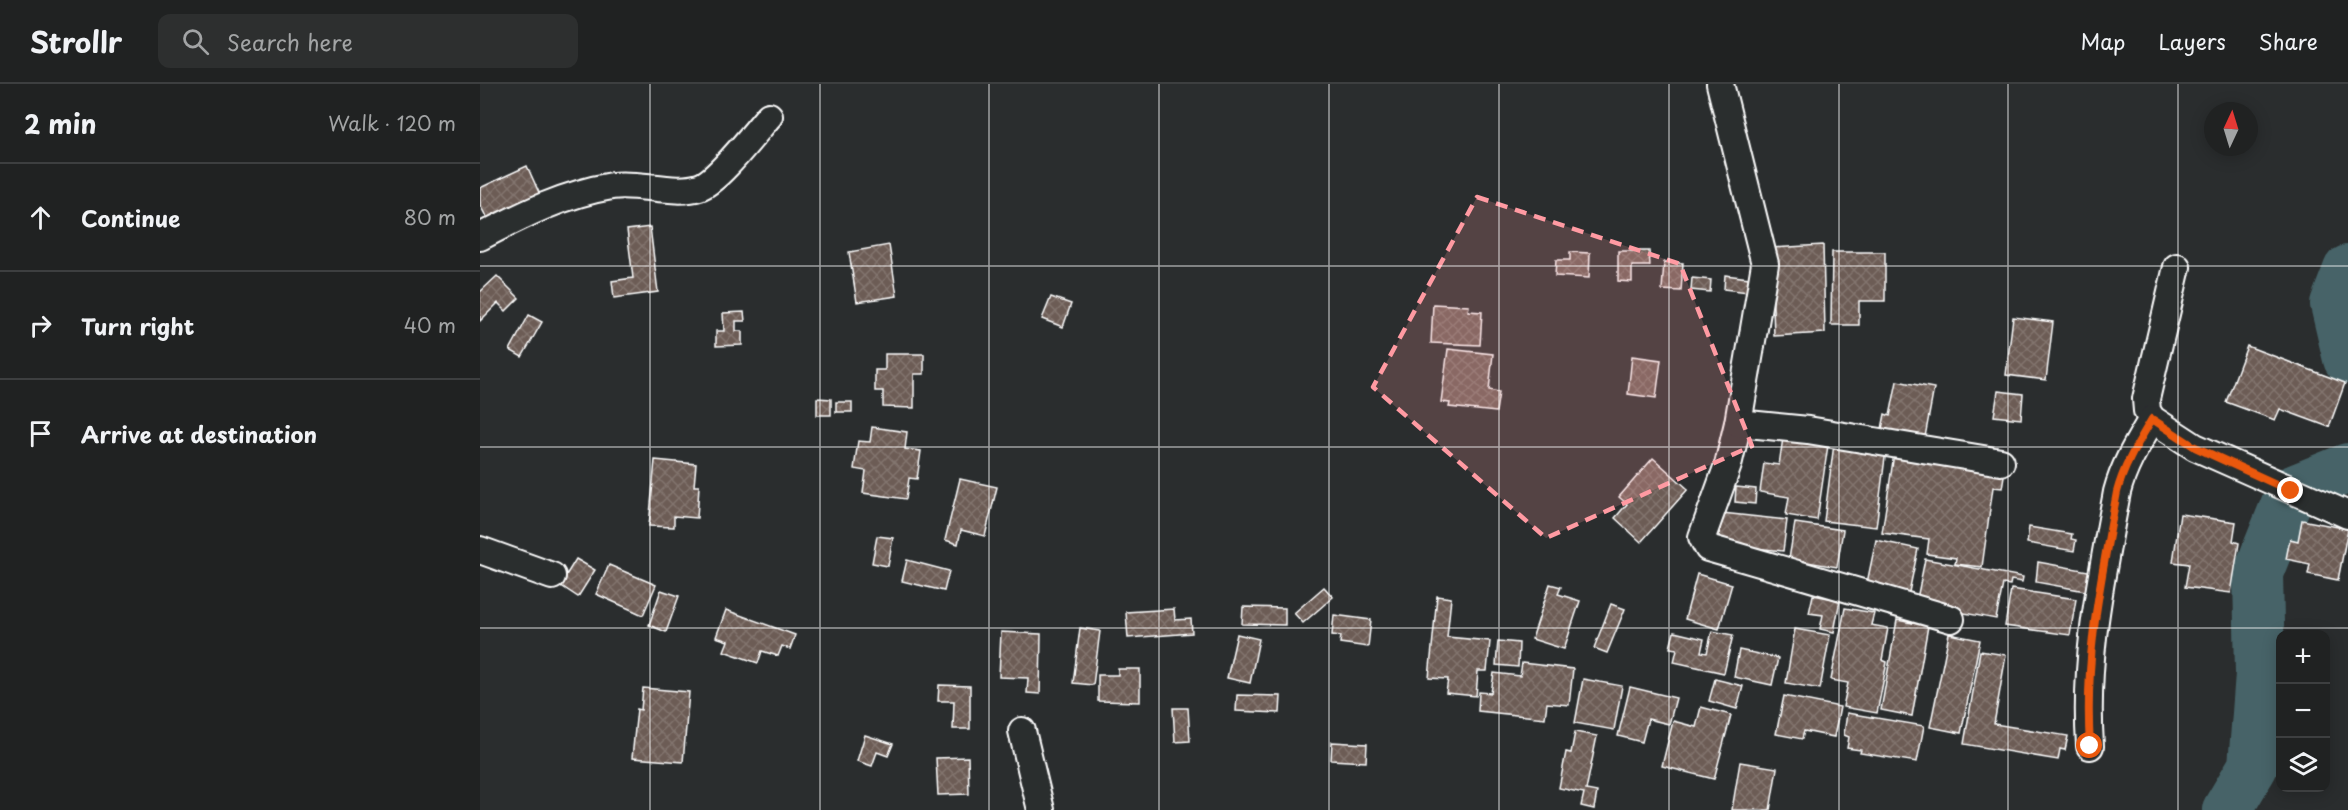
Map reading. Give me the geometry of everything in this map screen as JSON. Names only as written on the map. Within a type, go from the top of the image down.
[{"type":"street","points":[[1720,84],[1765,264],[1738,423],[1728,465],[1702,537],[1708,548],[1951,619]]},
{"type":"street","points":[[480,237],[554,201],[613,186],[698,188],[715,178],[769,116]]},
{"type":"street","points":[[2177,267],[2146,399],[2147,411],[2152,419],[2195,447],[2348,515]]},
{"type":"street","points":[[2090,746],[2087,705],[2091,641],[2117,492],[2126,465],[2152,419]]},
{"type":"street","points":[[1738,423],[1808,430],[2001,462]]},
{"type":"street","points":[[480,550],[552,576]]},
{"type":"street","points":[[1022,731],[1041,810]]},
{"type":"highlighted area","points":[[1477,197],[1680,264],[1752,446],[1546,538],[1373,387]]},
{"type":"building","points":[[527,166],[541,197],[489,222],[480,205],[480,188]]},
{"type":"building","points":[[650,227],[658,292],[614,298],[612,281],[633,278],[627,230]]},
{"type":"building","points":[[889,245],[897,296],[857,302],[849,252]]},
{"type":"building","points":[[1823,245],[1825,333],[1774,336],[1771,248]]},
{"type":"building","points":[[1618,251],[1649,251],[1650,266],[1632,266],[1632,282],[1618,281]]},
{"type":"building","points":[[1570,252],[1590,253],[1589,278],[1555,276],[1556,260],[1570,260]]},
{"type":"building","points":[[1832,252],[1885,252],[1885,301],[1859,301],[1859,325],[1831,325]]},
{"type":"building","points":[[1664,262],[1683,263],[1681,291],[1662,290]]},
{"type":"building","points":[[1725,275],[1749,278],[1748,292],[1724,289]]},
{"type":"building","points":[[497,276],[519,298],[506,311],[498,303],[480,321],[480,292]]},
{"type":"building","points":[[1692,278],[1711,280],[1710,292],[1691,290]]},
{"type":"building","points":[[1051,297],[1071,304],[1063,327],[1042,319]]},
{"type":"building","points":[[1433,304],[1469,306],[1468,311],[1482,312],[1480,345],[1431,343]]},
{"type":"building","points":[[744,312],[745,321],[736,321],[736,331],[742,331],[742,345],[716,346],[716,331],[724,331],[723,313]]},
{"type":"building","points":[[529,315],[542,322],[522,357],[510,350]]},
{"type":"building","points":[[2013,317],[2053,322],[2046,380],[2006,375]]},
{"type":"building","points":[[2247,346],[2345,383],[2329,427],[2280,409],[2275,420],[2226,402]]},
{"type":"building","points":[[1448,349],[1493,354],[1489,390],[1499,392],[1496,412],[1449,407],[1450,403],[1441,402]]},
{"type":"building","points":[[885,354],[924,354],[924,374],[914,374],[914,408],[883,407],[883,391],[875,391],[875,370],[885,370]]},
{"type":"building","points":[[1632,356],[1661,360],[1656,398],[1628,394]]},
{"type":"building","points":[[1897,381],[1934,388],[1925,437],[1882,429],[1885,414],[1890,416]]},
{"type":"building","points":[[1998,391],[2023,394],[2021,419],[1994,416]]},
{"type":"building","points":[[817,398],[831,399],[831,415],[817,415]]},
{"type":"building","points":[[836,402],[852,402],[852,412],[836,412]]},
{"type":"building","points":[[872,427],[907,432],[905,449],[921,451],[917,479],[909,478],[906,499],[863,493],[866,471],[854,469],[858,441],[870,442]]},
{"type":"building","points":[[1783,438],[1828,445],[1817,520],[1786,515],[1789,497],[1760,492],[1764,463],[1779,465]]},
{"type":"building","points":[[1834,444],[1886,450],[1876,527],[1824,521]]},
{"type":"building","points":[[1894,454],[2005,470],[2002,488],[1993,487],[1982,567],[1955,564],[1956,558],[1927,554],[1929,539],[1882,533]]},
{"type":"building","points":[[1653,458],[1688,489],[1641,542],[1615,518],[1627,504],[1619,497]]},
{"type":"building","points":[[655,460],[696,464],[694,486],[699,486],[697,518],[674,516],[674,527],[649,526]]},
{"type":"building","points":[[960,479],[997,487],[985,536],[961,530],[958,544],[945,540]]},
{"type":"building","points":[[1736,487],[1756,489],[1755,504],[1735,502]]},
{"type":"building","points":[[1722,513],[1787,520],[1783,551],[1718,544]]},
{"type":"building","points":[[2180,514],[2236,522],[2233,541],[2239,543],[2231,593],[2185,587],[2189,564],[2173,562]]},
{"type":"building","points":[[2302,520],[2348,529],[2338,580],[2308,574],[2310,564],[2286,559],[2290,539],[2298,541]]},
{"type":"building","points":[[1795,523],[1843,530],[1837,567],[1789,559]]},
{"type":"building","points":[[2029,527],[2072,534],[2071,539],[2076,540],[2074,551],[2027,543]]},
{"type":"building","points":[[877,536],[893,538],[888,566],[872,563]]},
{"type":"building","points":[[1876,540],[1918,549],[1909,592],[1867,583]]},
{"type":"building","points":[[576,559],[595,570],[578,597],[560,585]]},
{"type":"building","points":[[1925,559],[2023,577],[2022,582],[2011,580],[2010,585],[2003,584],[1996,619],[1916,604]]},
{"type":"building","points":[[907,560],[949,571],[944,591],[902,581]]},
{"type":"building","points":[[2038,562],[2094,572],[2091,592],[2036,582]]},
{"type":"building","points":[[609,565],[656,585],[643,615],[596,594]]},
{"type":"building","points":[[1697,574],[1732,584],[1719,629],[1685,619]]},
{"type":"building","points":[[1550,584],[1561,587],[1558,594],[1580,601],[1564,649],[1532,639]]},
{"type":"building","points":[[1324,587],[1333,597],[1303,623],[1294,613]]},
{"type":"building","points":[[2011,589],[2076,599],[2070,635],[2005,626]]},
{"type":"building","points":[[661,590],[679,596],[666,632],[649,625]]},
{"type":"building","points":[[1813,595],[1840,600],[1834,632],[1820,629],[1823,615],[1809,613]]},
{"type":"building","points":[[1437,596],[1451,598],[1447,637],[1490,641],[1487,671],[1478,671],[1476,696],[1446,693],[1448,679],[1429,678]]},
{"type":"building","points":[[1611,604],[1625,609],[1607,653],[1594,648]]},
{"type":"building","points":[[1243,607],[1285,608],[1285,625],[1242,624]]},
{"type":"building","points":[[1845,608],[1874,613],[1871,625],[1888,628],[1882,660],[1887,662],[1877,713],[1843,707],[1848,683],[1831,680]]},
{"type":"building","points":[[1174,609],[1175,620],[1191,619],[1192,633],[1128,638],[1126,612]]},
{"type":"building","points":[[726,610],[795,635],[790,649],[782,646],[778,656],[762,651],[758,663],[724,651],[728,641],[716,637]]},
{"type":"building","points":[[1334,615],[1371,620],[1368,647],[1340,643],[1341,636],[1332,635]]},
{"type":"building","points":[[1897,620],[1928,626],[1912,716],[1881,710]]},
{"type":"building","points":[[1080,628],[1100,631],[1093,685],[1073,683]]},
{"type":"building","points":[[1795,629],[1830,635],[1820,689],[1786,683]]},
{"type":"building","points":[[1712,631],[1733,635],[1724,673],[1674,662],[1677,649],[1670,648],[1674,632],[1704,639],[1701,652],[1707,653]]},
{"type":"building","points":[[1001,632],[1041,634],[1040,694],[1027,693],[1028,678],[999,677]]},
{"type":"building","points":[[1237,634],[1259,639],[1250,683],[1227,678]]},
{"type":"building","points":[[1949,634],[1980,640],[1961,733],[1930,727]]},
{"type":"building","points":[[1498,641],[1519,643],[1518,667],[1496,665]]},
{"type":"building","points":[[1739,650],[1778,658],[1772,685],[1734,677]]},
{"type":"building","points":[[1980,651],[2006,655],[1994,724],[2068,736],[2065,750],[2060,749],[2058,760],[1964,744]]},
{"type":"building","points":[[1522,663],[1573,669],[1569,705],[1547,703],[1545,718],[1478,711],[1479,692],[1491,693],[1494,673],[1520,676]]},
{"type":"building","points":[[1118,669],[1140,669],[1140,702],[1098,701],[1098,675],[1118,675]]},
{"type":"building","points":[[1583,679],[1622,686],[1614,730],[1575,723]]},
{"type":"building","points":[[1715,679],[1743,686],[1737,709],[1709,701]]},
{"type":"building","points":[[939,685],[970,686],[970,729],[953,729],[954,701],[938,701]]},
{"type":"building","points":[[1630,687],[1676,698],[1669,724],[1648,719],[1642,742],[1618,736]]},
{"type":"building","points":[[643,688],[689,692],[683,762],[632,758],[637,709],[641,710]]},
{"type":"building","points":[[1237,695],[1281,696],[1280,713],[1236,711]]},
{"type":"building","points":[[1784,696],[1840,707],[1834,737],[1804,731],[1802,739],[1776,734]]},
{"type":"building","points":[[1701,707],[1731,715],[1714,779],[1662,766],[1673,721],[1696,727]]},
{"type":"building","points":[[1173,708],[1188,708],[1190,741],[1175,742]]},
{"type":"building","points":[[1847,713],[1924,726],[1917,762],[1860,753],[1861,750],[1847,748],[1849,737],[1844,735]]},
{"type":"building","points":[[1575,732],[1597,736],[1586,790],[1597,792],[1594,809],[1581,806],[1584,793],[1559,788],[1566,752],[1571,753]]},
{"type":"building","points":[[865,735],[893,744],[888,756],[877,752],[872,766],[857,761]]},
{"type":"building","points":[[1332,742],[1367,744],[1366,762],[1331,760]]},
{"type":"building","points":[[968,757],[969,794],[938,795],[936,758]]},
{"type":"building","points":[[1740,762],[1777,768],[1770,810],[1732,810]]},
{"type":"waterway","points":[[2348,270],[2335,304],[2348,359]]},
{"type":"waterway","points":[[2227,810],[2253,766],[2260,674],[2258,573],[2291,491],[2348,468]]},
{"type":"route","points":[[2090,746],[2087,705],[2091,641],[2104,560],[2122,474],[2152,419],[2195,447],[2291,491]]}]
